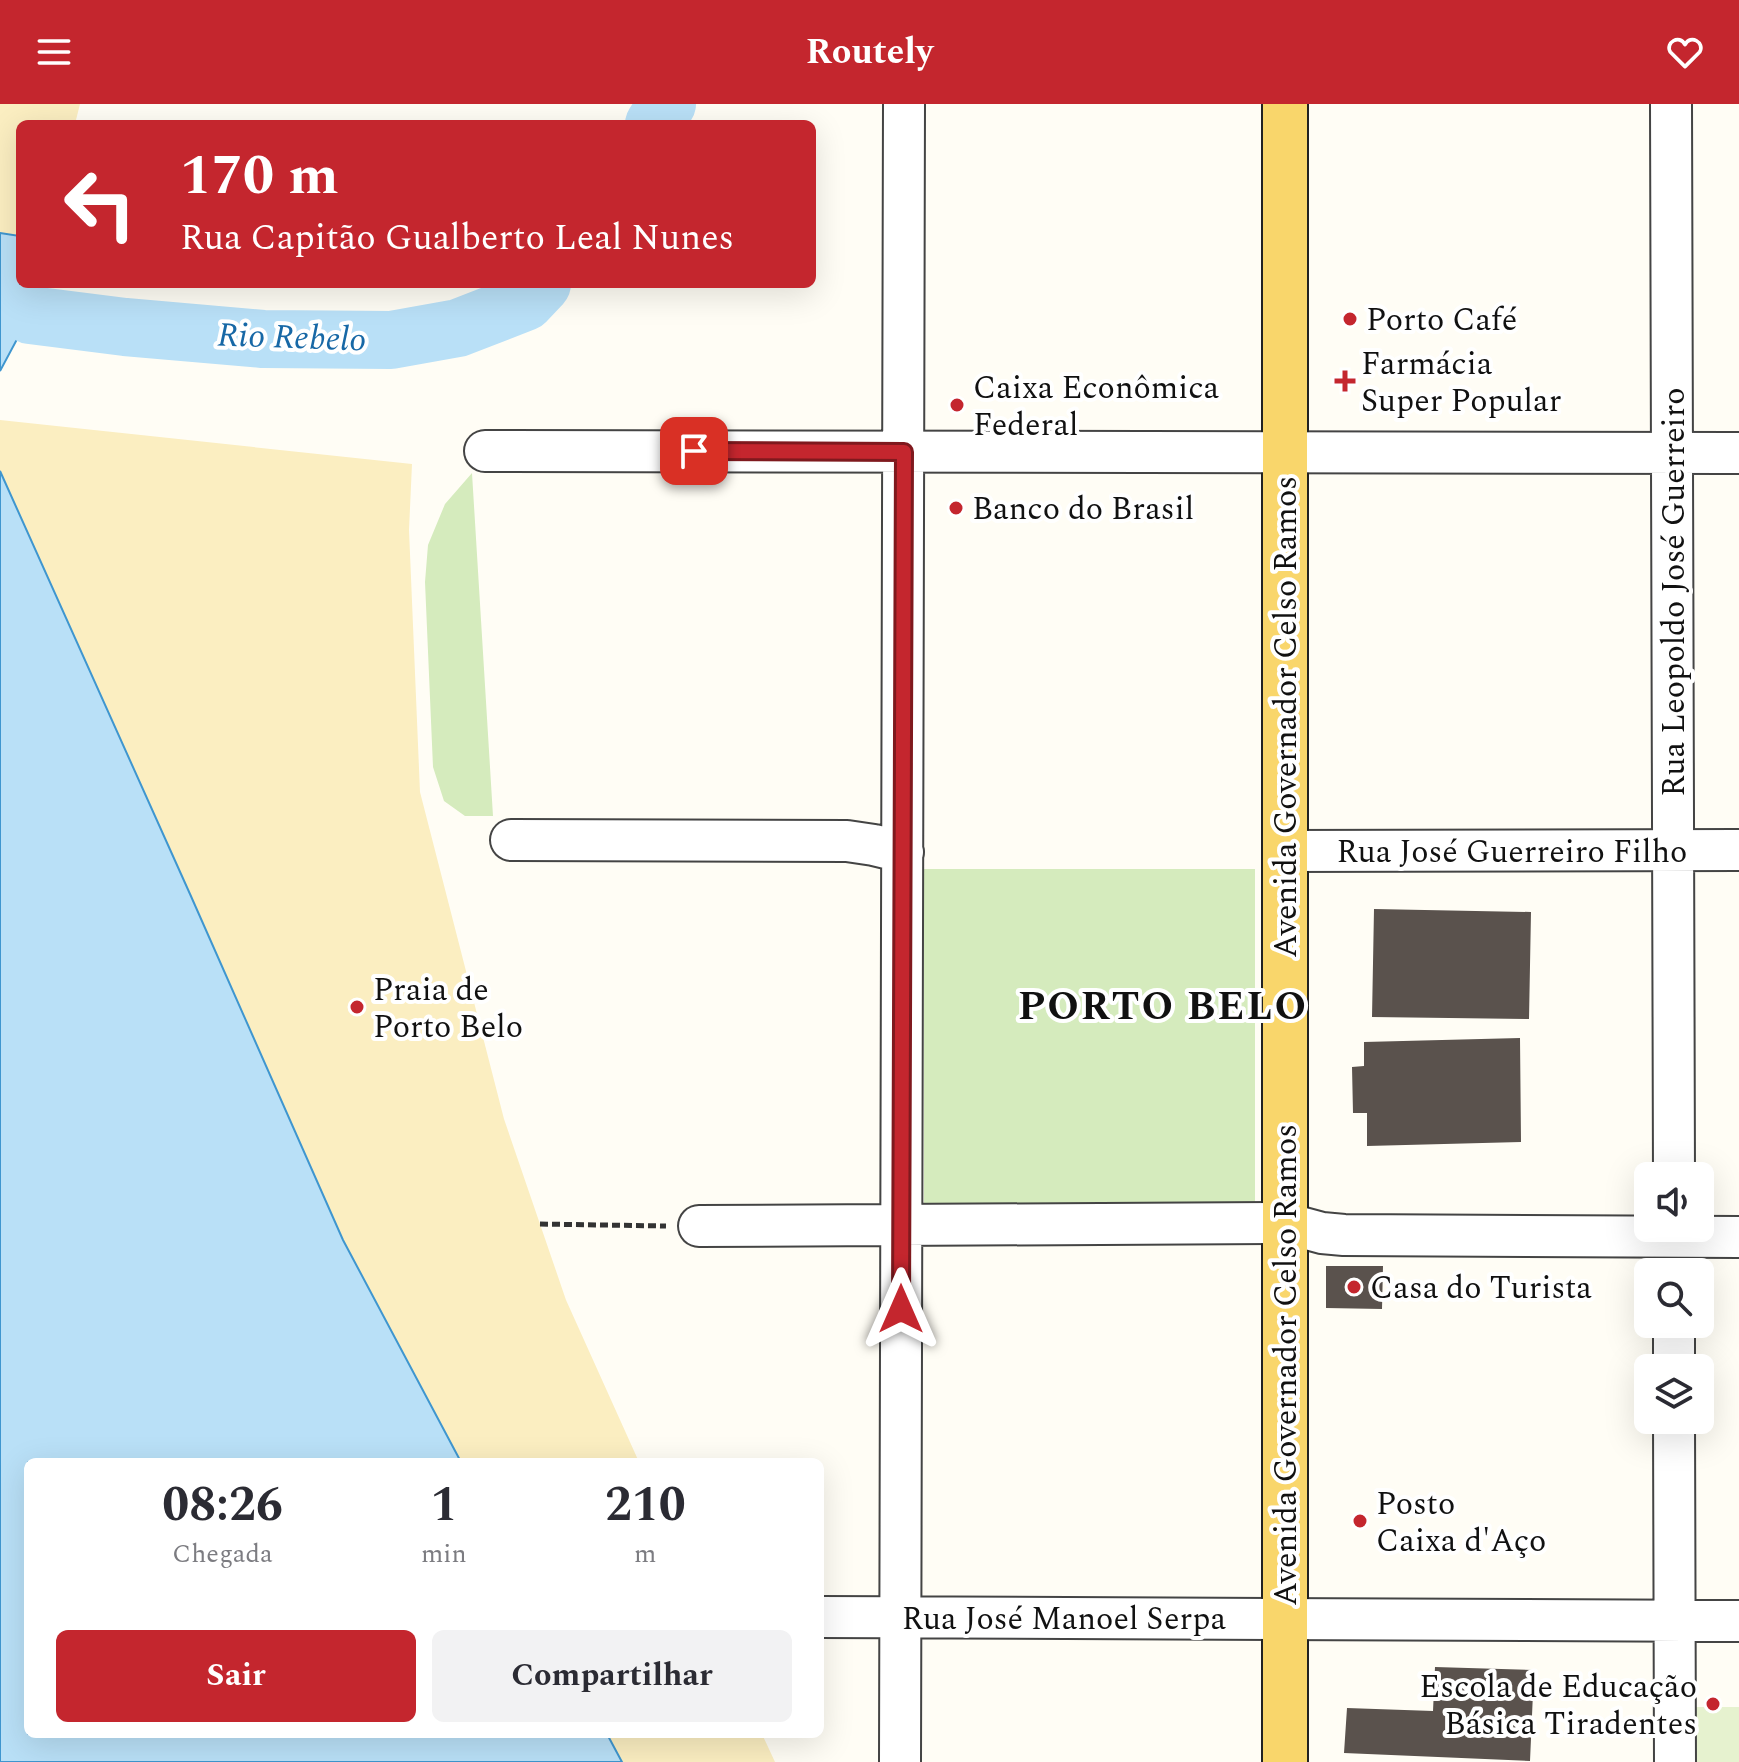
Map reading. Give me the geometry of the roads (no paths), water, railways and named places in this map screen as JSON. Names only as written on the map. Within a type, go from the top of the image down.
[{"type":"main road","name":"Avenida Governador Celso Ramos","points":[[1285,104],[1285,1762]]},
{"type":"street","points":[[900,1762],[904,104]]},
{"type":"street","name":"Rua Leopoldo José Guerreiro","points":[[1671,104],[1674,1162]]},
{"type":"street","points":[[485,451],[1739,453]]},
{"type":"street","points":[[511,840],[847,841],[903,852]]},
{"type":"street","name":"Rua José Guerreiro Filho","points":[[1284,851],[1739,850]]},
{"type":"street","points":[[699,1226],[1285,1223],[1322,1233],[1344,1235],[1674,1245],[1739,1237]]},
{"type":"street","points":[[1674,1434],[1675,1762]]},
{"type":"street","name":"Rua José Manoel Serpa","points":[[824,1617],[1739,1621]]},
{"type":"water","points":[[0,233],[16,235],[16,288],[37,288],[30,315],[0,371]]},
{"type":"water","points":[[0,471],[343,1240],[459,1458],[24,1458],[24,1738],[609,1738],[622,1762],[0,1762]]},
{"type":"waterway","name":"Rio Rebelo","points":[[657,120],[667,104]]},
{"type":"waterway","name":"Rio Rebelo","points":[[30,315],[263,339],[391,340],[458,328],[525,302],[538,288]]},
{"type":"place","name":"Porto Café","points":[[1350,319]]},
{"type":"place","name":"Farmácia Super Popular","points":[[1345,381]]},
{"type":"place","name":"Caixa Econômica Federal","points":[[957,405]]},
{"type":"place","name":"Banco do Brasil","points":[[956,508]]},
{"type":"place","name":"Praia de Porto Belo","points":[[357,1007]]},
{"type":"place","name":"Casa do Turista","points":[[1354,1287]]},
{"type":"place","name":"Posto Caixa d'Aço","points":[[1360,1521]]},
{"type":"place","name":"Escola de Educação Básica Tiradentes","points":[[1713,1704]]},
{"type":"district","name":"PORTO BELO","points":[[1163,1005]]}]
